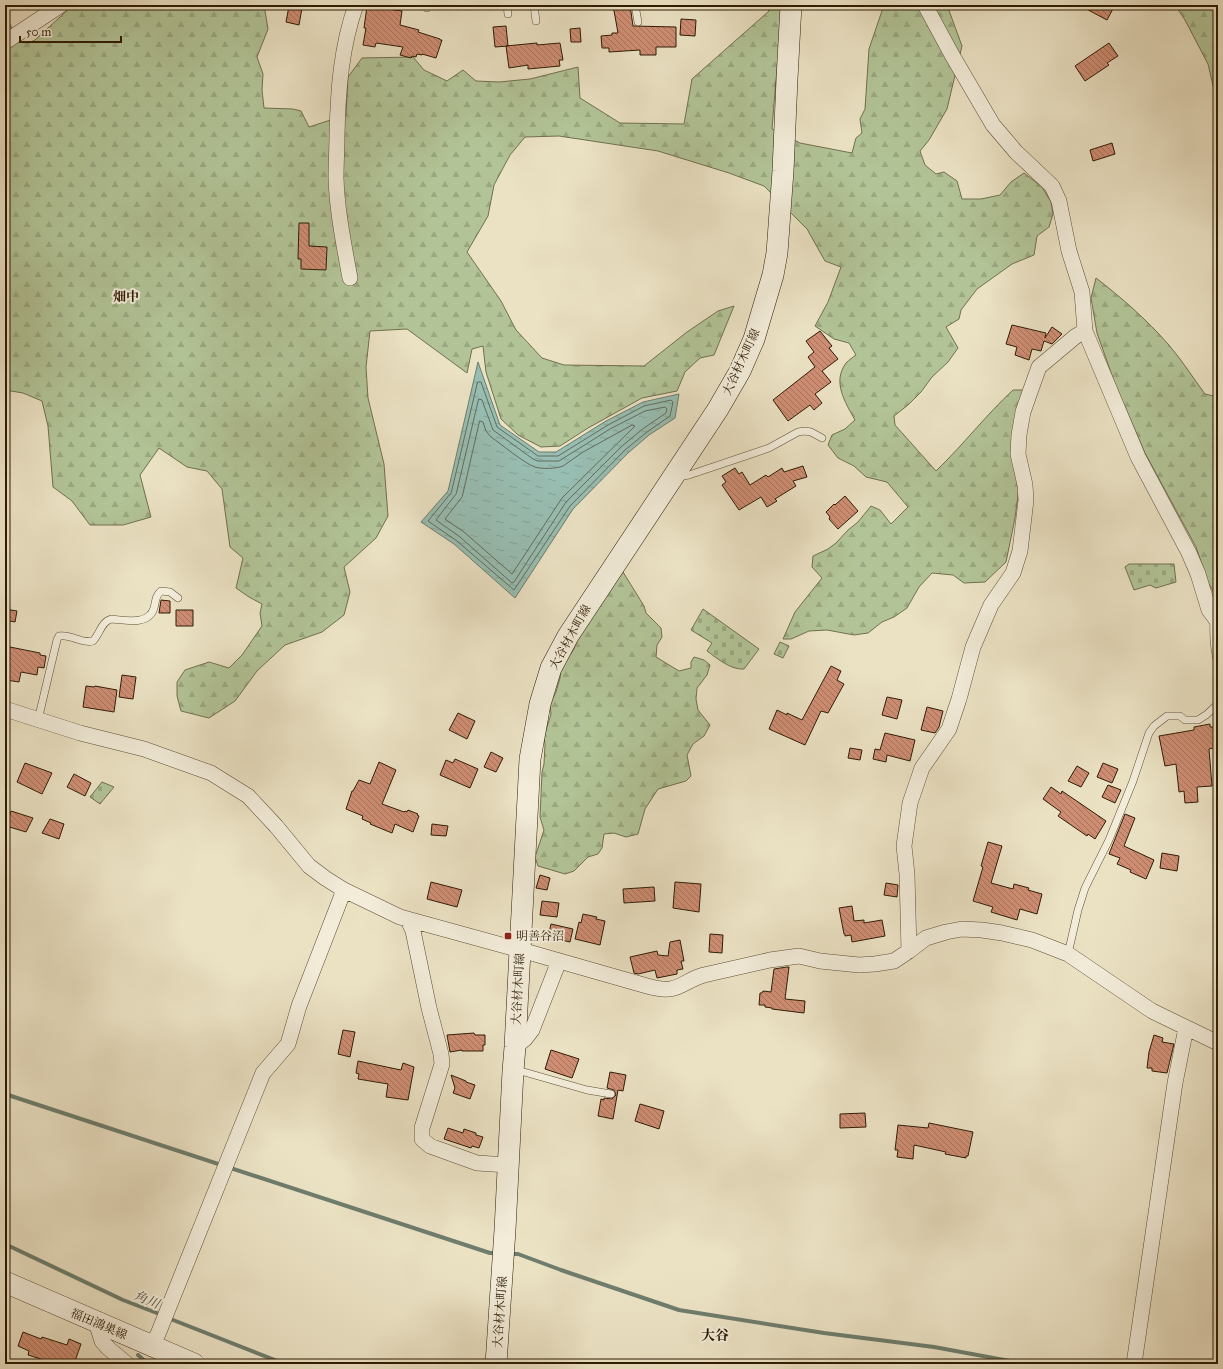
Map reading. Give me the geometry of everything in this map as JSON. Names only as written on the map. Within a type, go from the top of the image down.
[{"type":"main road","name":"大谷材木町線","points":[[496,1364],[505,1230],[530,759],[540,704],[552,668],[568,636],[589,602],[624,553],[718,410],[740,371],[754,339],[773,275],[777,253],[783,171],[786,79],[791,5]]},
{"type":"main road","name":"福田鴻巣線","points":[[5,1282],[194,1364]]},
{"type":"street","points":[[5,42],[61,5]]},
{"type":"street","points":[[350,278],[341,229],[336,170],[338,99],[342,60],[356,5]]},
{"type":"street","points":[[925,5],[993,125],[1016,152],[1052,186],[1059,201],[1069,251],[1082,292],[1085,331],[1138,457],[1192,560],[1209,610],[1216,620]]},
{"type":"street","points":[[909,951],[907,874],[904,846],[910,803],[922,768],[949,729],[973,647],[991,605],[1012,573],[1020,552],[1026,500],[1025,485],[1018,454],[1019,435],[1023,412],[1030,392],[1039,368],[1076,336],[1085,331]]},
{"type":"street","points":[[5,709],[80,733],[144,749],[211,773],[248,796],[276,826],[309,866],[324,878],[344,890],[408,920],[513,948]]},
{"type":"street","points":[[151,1346],[158,1334],[263,1073],[288,1044],[299,1006],[344,890]]},
{"type":"street","points":[[408,920],[413,931],[442,1064],[422,1128],[422,1139],[430,1146],[477,1163],[508,1165]]},
{"type":"street","points":[[528,952],[666,990],[676,988],[704,975],[770,960],[799,956],[859,965],[894,961],[926,938],[962,929],[982,930],[1032,940],[1068,954],[1152,1011],[1218,1043]]},
{"type":"street","points":[[515,1048],[532,1030],[559,960]]},
{"type":"street","points":[[1134,1364],[1175,1083],[1186,1028]]},
{"type":"street","points":[[96,1322],[102,1341],[127,1364]]},
{"type":"lane","points":[[507,5],[508,14]]},
{"type":"lane","points":[[534,5],[536,21]]},
{"type":"lane","points":[[635,5],[638,22]]},
{"type":"lane","points":[[673,477],[689,475],[769,448],[798,432],[811,432],[822,438]]},
{"type":"lane","points":[[38,720],[59,636],[64,635],[89,642],[93,641],[107,620],[138,621],[152,614],[157,594],[161,591],[170,592],[178,598]]},
{"type":"lane","points":[[1216,620],[1213,632],[1215,654],[1218,664]]},
{"type":"lane","points":[[1068,954],[1078,910],[1086,888],[1109,840],[1133,781],[1149,733],[1154,726],[1166,716],[1180,716],[1185,720],[1198,720],[1218,704]]},
{"type":"lane","points":[[513,1071],[524,1072],[587,1090],[612,1094]]},
{"type":"green space","points":[[73,5],[264,5],[268,29],[257,57],[263,74],[262,90],[264,108],[293,109],[301,111],[309,127],[346,115],[348,77],[362,58],[413,57],[424,70],[447,81],[463,70],[476,81],[499,82],[530,79],[578,67],[580,98],[620,123],[684,124],[692,79],[769,11],[767,5],[785,5],[776,79],[772,129],[800,143],[852,153],[856,138],[862,133],[860,119],[865,109],[869,49],[884,5],[947,5],[962,46],[947,109],[929,140],[920,151],[925,165],[936,174],[944,172],[957,181],[962,199],[981,199],[1000,195],[1011,182],[1024,173],[1042,187],[1051,202],[1053,214],[1049,227],[1037,236],[1034,255],[1012,264],[977,289],[961,310],[959,319],[946,327],[958,348],[948,362],[932,377],[921,392],[894,416],[895,425],[936,471],[1013,390],[1023,390],[1017,417],[1019,488],[1015,518],[1006,562],[985,582],[964,583],[953,575],[932,573],[919,587],[907,608],[894,617],[882,622],[868,633],[854,635],[827,630],[809,631],[791,639],[783,639],[795,612],[822,578],[812,567],[813,556],[828,549],[836,543],[858,522],[871,506],[880,510],[891,524],[908,507],[887,482],[866,477],[854,466],[838,458],[828,445],[832,435],[845,429],[855,420],[844,399],[840,385],[840,377],[846,363],[856,355],[849,343],[834,339],[815,326],[828,302],[841,267],[825,261],[807,229],[764,186],[729,173],[658,151],[559,136],[525,137],[510,155],[494,185],[488,216],[467,252],[501,301],[516,330],[542,358],[564,365],[644,366],[687,332],[718,311],[734,306],[714,355],[700,358],[685,372],[677,391],[642,398],[588,428],[560,446],[541,447],[518,435],[501,419],[486,372],[483,346],[472,349],[467,373],[407,329],[370,331],[366,367],[368,398],[384,464],[388,516],[376,538],[344,567],[350,592],[344,615],[322,632],[285,645],[257,671],[235,701],[209,718],[181,711],[177,696],[177,682],[185,670],[209,662],[229,668],[242,655],[262,626],[260,613],[262,604],[236,588],[243,558],[230,547],[222,489],[207,471],[187,467],[159,448],[140,475],[151,517],[123,525],[90,525],[72,501],[53,487],[48,426],[42,401],[23,393],[5,390],[5,15],[12,28],[16,42],[29,43],[35,40]]},
{"type":"green space","points":[[1175,5],[1218,5],[1218,96],[1214,90],[1208,64],[1185,20]]},
{"type":"green space","points":[[1096,278],[1152,326],[1178,356],[1205,394],[1218,397],[1218,600],[1208,582],[1196,547],[1145,453],[1114,381],[1097,333],[1091,298]]},
{"type":"green space","points":[[1129,564],[1174,564],[1176,582],[1156,588],[1150,585],[1134,590],[1125,567]]},
{"type":"green space","points":[[623,572],[644,606],[646,613],[661,628],[662,637],[657,645],[656,657],[679,671],[691,668],[691,662],[694,657],[704,660],[710,665],[707,675],[697,688],[696,699],[698,710],[710,725],[704,736],[693,744],[687,755],[691,776],[686,781],[658,789],[645,809],[638,834],[626,837],[614,833],[604,834],[602,848],[598,854],[588,857],[574,871],[565,874],[538,866],[535,857],[544,830],[540,817],[542,772],[544,764],[544,737],[551,714],[550,704],[556,692],[561,668],[574,649],[577,635]]},
{"type":"green space","points":[[703,609],[759,649],[744,669],[729,666],[711,654],[707,651],[712,643],[691,630]]},
{"type":"green space","points":[[780,642],[789,646],[783,658],[774,654]]},
{"type":"green space","points":[[102,782],[114,787],[100,804],[90,797]]},
{"type":"water","points":[[478,362],[500,425],[539,452],[556,452],[606,421],[643,402],[679,394],[675,418],[649,435],[628,453],[573,509],[515,598],[454,544],[421,522],[448,491]]},
{"type":"building","points":[[613,5],[630,5],[633,26],[676,27],[676,47],[656,47],[656,55],[640,55],[640,50],[609,52],[609,48],[602,48],[601,36],[618,33]]},
{"type":"building","points":[[1079,5],[1115,5],[1107,20]]},
{"type":"building","points":[[289,6],[302,8],[299,25],[286,22]]},
{"type":"building","points":[[367,6],[402,11],[400,25],[419,30],[418,32],[442,40],[436,58],[422,54],[417,54],[416,57],[412,56],[411,58],[400,55],[403,47],[376,43],[375,47],[363,45],[366,28],[364,28]]},
{"type":"building","points":[[681,19],[696,20],[695,36],[680,35]]},
{"type":"building","points":[[506,26],[508,46],[495,47],[493,27]]},
{"type":"building","points":[[580,28],[581,42],[571,42],[570,29]]},
{"type":"building","points":[[537,43],[537,45],[560,43],[563,60],[559,60],[560,66],[528,69],[528,65],[509,68],[506,46]]},
{"type":"building","points":[[1109,43],[1118,56],[1107,63],[1109,65],[1085,81],[1075,66]]},
{"type":"building","points":[[1112,143],[1115,154],[1093,161],[1090,150]]},
{"type":"building","points":[[299,223],[309,223],[309,246],[327,247],[326,270],[301,269],[301,259],[298,259]]},
{"type":"building","points":[[1012,325],[1046,333],[1045,338],[1052,327],[1062,334],[1052,344],[1044,341],[1041,351],[1032,349],[1029,360],[1015,355],[1017,347],[1006,344]]},
{"type":"building","points":[[820,331],[832,346],[829,348],[838,359],[822,371],[831,382],[815,394],[822,403],[814,410],[810,405],[788,421],[773,400],[815,367],[808,357],[814,352],[806,341]]},
{"type":"building","points":[[803,466],[807,477],[793,481],[796,486],[775,499],[777,501],[767,507],[761,497],[739,510],[722,485],[726,482],[722,476],[735,468],[739,474],[742,472],[750,485],[766,475],[768,477],[782,468],[784,472]]},
{"type":"building","points":[[845,496],[858,511],[838,529],[829,519],[830,517],[826,512]]},
{"type":"building","points":[[161,600],[170,601],[170,613],[159,613]]},
{"type":"building","points":[[5,609],[17,611],[15,622],[5,620]]},
{"type":"building","points":[[176,610],[193,610],[193,626],[176,626]]},
{"type":"building","points":[[10,647],[40,653],[40,655],[46,656],[44,668],[38,667],[37,675],[21,672],[19,682],[6,680],[8,670],[6,669]]},
{"type":"building","points":[[831,666],[841,671],[837,680],[844,684],[828,713],[821,711],[805,745],[769,729],[777,710],[802,720]]},
{"type":"building","points":[[122,675],[136,677],[133,699],[119,697]]},
{"type":"building","points":[[86,686],[117,690],[114,712],[83,707]]},
{"type":"building","points":[[887,697],[902,700],[897,719],[882,715]]},
{"type":"building","points":[[927,707],[943,711],[939,727],[935,733],[921,730]]},
{"type":"building","points":[[458,713],[475,721],[467,739],[449,730]]},
{"type":"building","points":[[1210,724],[1210,727],[1213,727],[1217,747],[1209,749],[1212,786],[1197,787],[1198,802],[1185,803],[1184,791],[1179,792],[1176,764],[1165,766],[1159,736],[1194,730],[1194,727]]},
{"type":"building","points":[[885,733],[915,740],[910,761],[887,755],[886,762],[873,759],[875,749],[880,750]]},
{"type":"building","points":[[850,748],[862,750],[860,760],[848,758]]},
{"type":"building","points":[[491,752],[503,758],[496,772],[484,767]]},
{"type":"building","points":[[455,759],[478,769],[470,788],[440,775],[446,760],[453,763]]},
{"type":"building","points":[[379,762],[396,770],[382,804],[404,812],[407,812],[408,810],[418,814],[417,815],[419,816],[413,832],[395,824],[392,833],[370,824],[371,823],[362,819],[363,816],[346,809],[352,791],[359,780],[370,784]]},
{"type":"building","points":[[25,763],[52,773],[42,794],[17,782]]},
{"type":"building","points":[[1103,763],[1118,769],[1112,783],[1097,777]]},
{"type":"building","points":[[1077,766],[1089,773],[1081,787],[1068,781]]},
{"type":"building","points":[[74,774],[91,783],[85,796],[67,787]]},
{"type":"building","points":[[1108,785],[1121,790],[1115,803],[1102,797]]},
{"type":"building","points":[[1051,787],[1061,794],[1062,791],[1106,821],[1095,839],[1088,834],[1087,836],[1058,816],[1061,812],[1043,799]]},
{"type":"building","points":[[11,811],[33,818],[26,832],[6,826]]},
{"type":"building","points":[[1125,814],[1135,818],[1124,846],[1154,860],[1146,879],[1117,864],[1120,858],[1109,854]]},
{"type":"building","points":[[50,819],[64,824],[59,839],[42,833]]},
{"type":"building","points":[[432,824],[448,826],[446,836],[431,835]]},
{"type":"building","points":[[988,842],[1002,846],[991,883],[1013,889],[1014,884],[1029,888],[1028,890],[1042,894],[1037,914],[1020,909],[1017,920],[991,912],[993,907],[973,901],[983,867],[981,866]]},
{"type":"building","points":[[1162,853],[1179,856],[1177,871],[1160,868]]},
{"type":"building","points":[[540,875],[550,878],[547,890],[536,888]]},
{"type":"building","points":[[431,882],[462,890],[457,907],[427,899]]},
{"type":"building","points":[[675,882],[701,884],[699,912],[673,908]]},
{"type":"building","points":[[886,883],[898,885],[897,897],[884,895]]},
{"type":"building","points":[[654,887],[655,901],[624,903],[623,889]]},
{"type":"building","points":[[542,901],[559,903],[557,917],[540,915]]},
{"type":"building","points":[[852,906],[854,921],[864,920],[864,923],[882,920],[885,936],[852,942],[851,935],[845,936],[839,908]]},
{"type":"building","points":[[583,914],[597,917],[596,919],[605,921],[600,945],[575,939],[579,922],[581,923]]},
{"type":"building","points":[[551,924],[573,929],[570,942],[548,937]]},
{"type":"building","points":[[710,934],[723,935],[722,953],[709,952]]},
{"type":"building","points":[[680,940],[684,961],[681,961],[683,969],[677,970],[677,974],[657,978],[655,970],[638,974],[634,973],[630,957],[657,951],[658,955],[668,956],[670,942]]},
{"type":"building","points":[[789,967],[785,999],[805,1001],[804,1013],[772,1009],[765,1007],[765,1005],[759,1005],[760,993],[763,991],[771,992],[774,969]]},
{"type":"building","points":[[343,1030],[355,1032],[350,1057],[338,1054]]},
{"type":"building","points":[[474,1033],[475,1035],[485,1035],[485,1045],[483,1045],[483,1051],[462,1050],[450,1052],[447,1035]]},
{"type":"building","points":[[1154,1035],[1163,1038],[1162,1042],[1174,1044],[1167,1073],[1152,1071],[1152,1068],[1147,1068],[1149,1052]]},
{"type":"building","points":[[551,1050],[579,1059],[572,1078],[545,1069]]},
{"type":"building","points":[[358,1061],[401,1070],[403,1063],[414,1067],[408,1100],[386,1097],[388,1084],[358,1079],[359,1074],[356,1073]]},
{"type":"building","points":[[610,1072],[626,1075],[623,1091],[618,1090],[613,1119],[598,1116],[601,1099],[612,1099],[616,1095],[614,1090],[607,1088]]},
{"type":"building","points":[[451,1075],[475,1085],[470,1099],[453,1093],[455,1088]]},
{"type":"building","points":[[640,1104],[664,1111],[659,1129],[635,1121]]},
{"type":"building","points":[[865,1113],[866,1127],[840,1128],[840,1114]]},
{"type":"building","points":[[929,1123],[973,1132],[968,1156],[966,1156],[966,1158],[945,1154],[946,1152],[914,1145],[913,1159],[897,1157],[898,1150],[895,1150],[898,1125],[928,1128]]},
{"type":"building","points":[[448,1128],[463,1133],[464,1129],[483,1137],[479,1148],[472,1146],[471,1148],[444,1139]]},
{"type":"building","points":[[23,1332],[41,1339],[42,1337],[67,1345],[69,1339],[81,1344],[74,1364],[57,1364],[28,1355],[29,1351],[18,1346]]},
{"type":"waterway","points":[[5,1094],[490,1253],[497,1253]]},
{"type":"waterway","name":"角川","points":[[5,1244],[123,1300],[162,1315]]},
{"type":"waterway","points":[[510,1254],[518,1254],[679,1310],[824,1333],[934,1347],[1026,1364]]},
{"type":"waterway","name":"角川","points":[[168,1318],[285,1364]]},
{"type":"waterway","name":"角川","points":[[138,1355],[148,1364]]},
{"type":"place","name":"明善谷沼","points":[[508,936]]},
{"type":"district","name":"畑中","points":[[126,296]]},
{"type":"district","name":"大谷","points":[[715,1335]]}]
